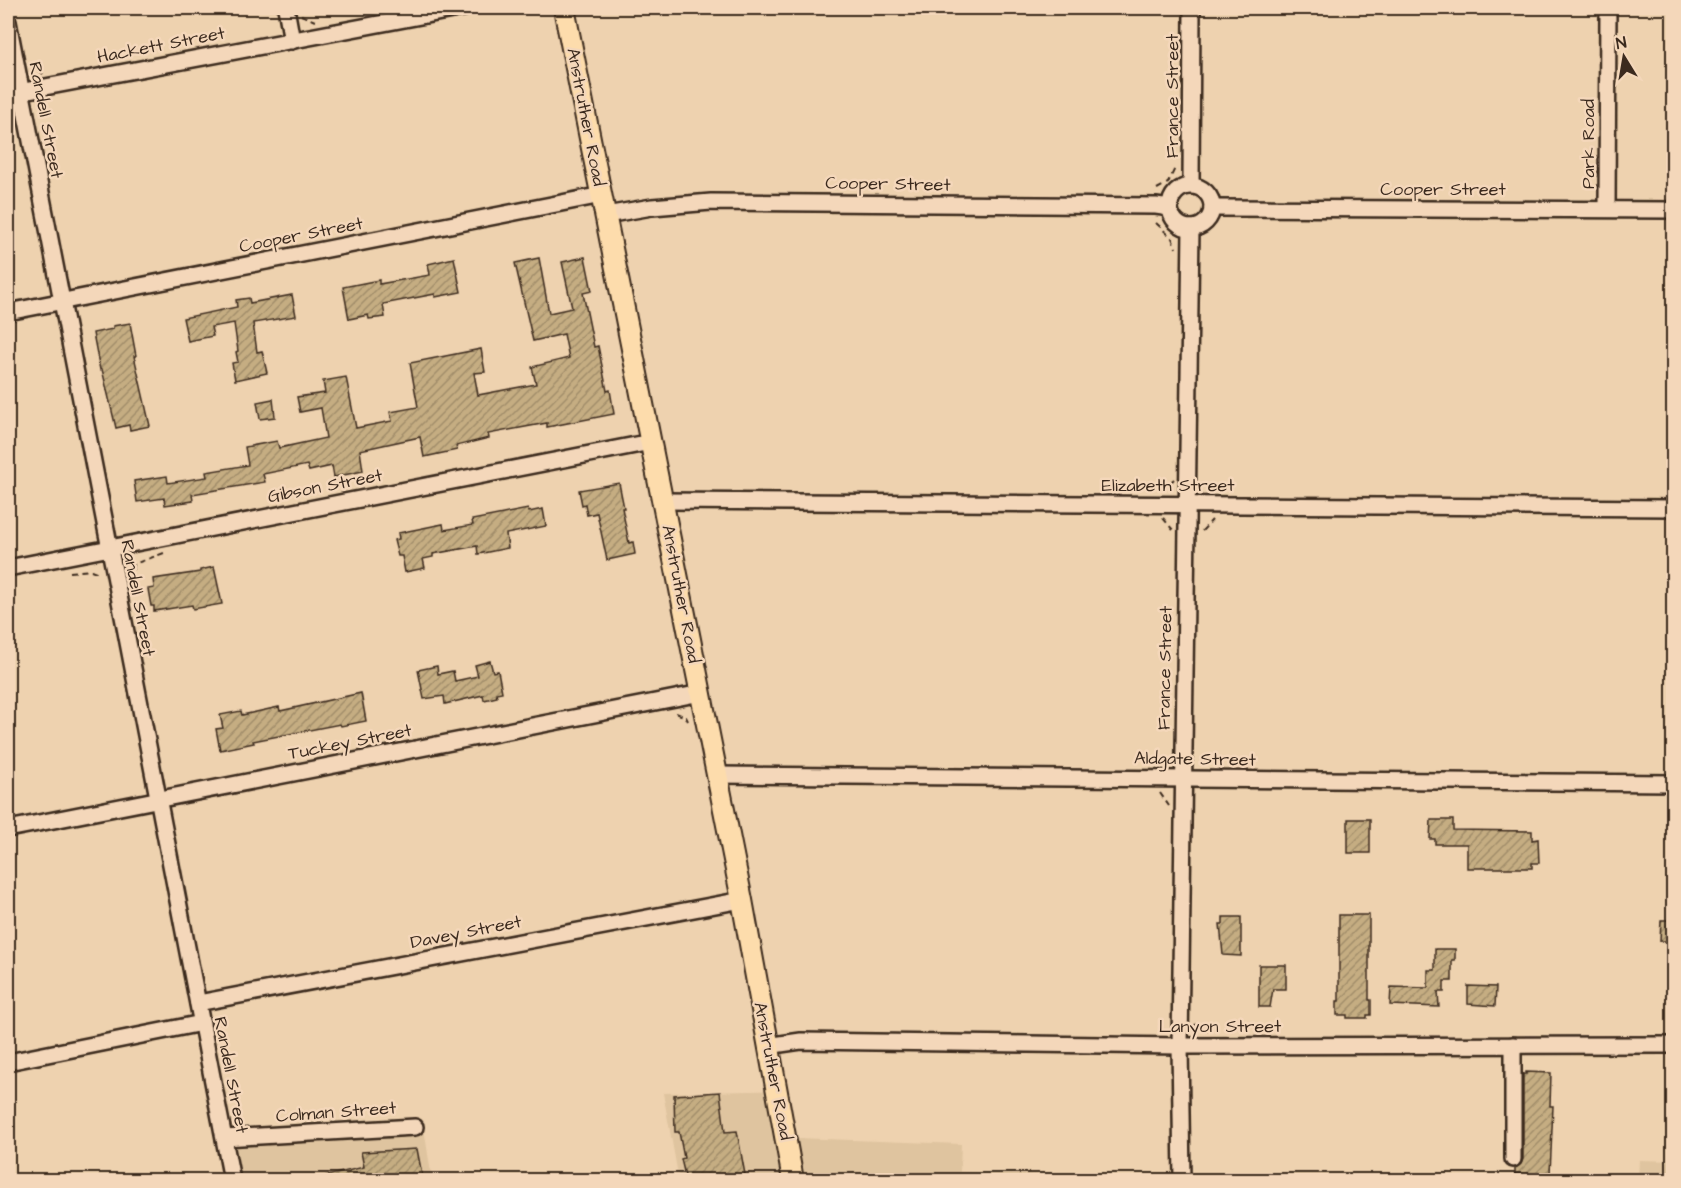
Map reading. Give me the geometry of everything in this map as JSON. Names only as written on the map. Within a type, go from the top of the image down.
[{"type":"main road","name":"Anstruther Road","points":[[564,8],[742,900],[793,1180]]},
{"type":"street","points":[[286,8],[292,41]]},
{"type":"street","name":"Hackett Street","points":[[14,93],[463,8]]},
{"type":"street","name":"France Street","points":[[1191,185],[1192,8]]},
{"type":"street","name":"Park Road","points":[[1607,209],[1608,8]]},
{"type":"street","name":"Randell Street","points":[[8,22],[14,93],[62,302],[232,1180]]},
{"type":"street","points":[[1191,185],[1204,189],[1209,194],[1212,207],[1208,219],[1197,227],[1191,228],[1179,224],[1171,214],[1170,208],[1173,195],[1178,190],[1191,185]]},
{"type":"street","name":"Cooper Street","points":[[8,312],[604,205],[652,207],[711,202],[1170,208]]},
{"type":"street","name":"Cooper Street","points":[[1212,207],[1674,210]]},
{"type":"street","name":"France Street","points":[[1182,1180],[1180,1046],[1191,228]]},
{"type":"street","name":"Gibson Street","points":[[8,568],[651,442]]},
{"type":"street","name":"Elizabeth Street","points":[[663,501],[1674,508]]},
{"type":"street","name":"Tuckey Street","points":[[8,829],[701,693]]},
{"type":"street","name":"Aldgate Street","points":[[717,775],[1674,783]]},
{"type":"street","name":"Davey Street","points":[[198,1004],[742,900]]},
{"type":"street","points":[[8,1062],[201,1023]]},
{"type":"street","name":"Lanyon Street","points":[[767,1046],[801,1041],[1180,1046],[1674,1045]]},
{"type":"street","points":[[1513,1045],[1513,1159]]},
{"type":"street","name":"Colman Street","points":[[224,1138],[415,1127]]},
{"type":"path","points":[[1156,223],[1172,238],[1177,252]]},
{"type":"path","points":[[1178,474],[1160,493],[1161,515],[1174,531],[1201,531],[1215,519]]},
{"type":"path","points":[[1160,778],[1160,793],[1171,808]]},
{"type":"path","points":[[1193,1019],[1197,1028],[1209,1030]]},
{"type":"shaded area","points":[[787,1090],[797,1138],[961,1144],[960,1172],[1057,1176],[1059,1180],[679,1180],[663,1093]]},
{"type":"shaded area","points":[[423,1122],[432,1180],[210,1180],[228,1177],[219,1134]]},
{"type":"shaded area","points":[[1639,1160],[1673,1161],[1673,1180],[1291,1180],[1293,1174],[1638,1179]]},
{"type":"building","points":[[585,257],[592,291],[583,293],[594,347],[598,346],[614,414],[547,427],[547,423],[488,434],[489,438],[456,446],[457,450],[424,457],[420,437],[360,450],[363,471],[334,477],[332,466],[309,471],[307,465],[263,474],[265,482],[192,494],[193,501],[165,505],[164,498],[137,502],[134,481],[167,476],[168,483],[207,477],[206,472],[248,465],[245,447],[277,441],[279,448],[326,438],[321,408],[300,412],[297,397],[325,393],[323,381],[346,377],[356,428],[392,421],[390,412],[418,407],[410,363],[481,349],[485,372],[474,373],[478,395],[536,384],[532,367],[569,358],[564,334],[533,341],[515,263],[539,258],[549,313],[572,308],[562,262]]},
{"type":"building","points":[[454,258],[461,292],[435,297],[435,294],[383,304],[385,317],[369,319],[368,315],[349,319],[343,287],[379,280],[379,284],[430,275],[428,264]]},
{"type":"building","points":[[292,295],[296,316],[253,323],[257,352],[262,351],[267,373],[235,380],[232,363],[238,362],[236,352],[238,351],[234,323],[211,327],[213,336],[188,341],[183,318],[237,307],[236,300],[249,298],[250,303]]},
{"type":"building","points":[[130,323],[136,356],[134,356],[150,426],[130,430],[129,425],[116,428],[102,369],[100,370],[93,333]]},
{"type":"building","points":[[273,399],[275,417],[260,419],[257,402]]},
{"type":"building","points":[[619,483],[629,543],[633,542],[635,554],[607,560],[597,513],[587,515],[579,490]]},
{"type":"building","points":[[528,509],[529,512],[543,509],[546,526],[506,534],[508,548],[478,554],[477,546],[433,554],[433,557],[423,559],[425,568],[405,572],[402,556],[398,556],[394,540],[399,539],[398,533],[443,524],[444,530],[473,525],[472,520]]},
{"type":"building","points":[[214,567],[222,604],[193,609],[192,605],[154,611],[148,589],[154,588],[153,579],[200,572],[200,570]]},
{"type":"building","points":[[490,661],[493,672],[498,671],[502,692],[496,693],[497,697],[484,700],[483,695],[445,704],[444,696],[424,699],[418,670],[437,666],[438,674],[453,671],[455,681],[478,676],[475,665]]},
{"type":"building","points":[[361,693],[366,721],[253,741],[254,743],[220,750],[216,729],[223,728],[220,715],[241,711],[242,715],[279,707],[280,711]]},
{"type":"building","points":[[1348,819],[1370,819],[1370,853],[1348,853]]},
{"type":"building","points":[[1431,820],[1453,820],[1453,830],[1532,831],[1532,840],[1538,839],[1539,863],[1532,863],[1532,868],[1467,868],[1467,844],[1435,844],[1435,839],[1430,839]]},
{"type":"building","points":[[1339,915],[1369,915],[1371,1015],[1367,1015],[1367,1018],[1347,1018],[1347,1015],[1337,1015]]},
{"type":"building","points":[[1223,917],[1241,917],[1241,956],[1223,955],[1220,924],[1223,924]]},
{"type":"building","points":[[1661,920],[1674,920],[1674,941],[1660,941]]},
{"type":"building","points":[[1435,949],[1455,949],[1455,960],[1452,960],[1452,981],[1444,981],[1444,992],[1438,992],[1439,1007],[1390,1005],[1391,987],[1428,988],[1428,970],[1435,970]]},
{"type":"building","points":[[1259,965],[1286,965],[1286,989],[1273,989],[1270,1007],[1259,1007]]},
{"type":"building","points":[[1468,986],[1496,987],[1495,1006],[1468,1004]]},
{"type":"building","points":[[1526,1072],[1551,1073],[1550,1106],[1553,1106],[1550,1174],[1515,1174],[1515,1168],[1521,1164],[1523,1159],[1523,1074]]},
{"type":"building","points":[[720,1092],[725,1132],[737,1131],[746,1180],[686,1180],[681,1159],[684,1158],[679,1132],[675,1132],[674,1095]]},
{"type":"building","points":[[417,1149],[423,1180],[326,1180],[326,1176],[364,1167],[361,1152]]}]
